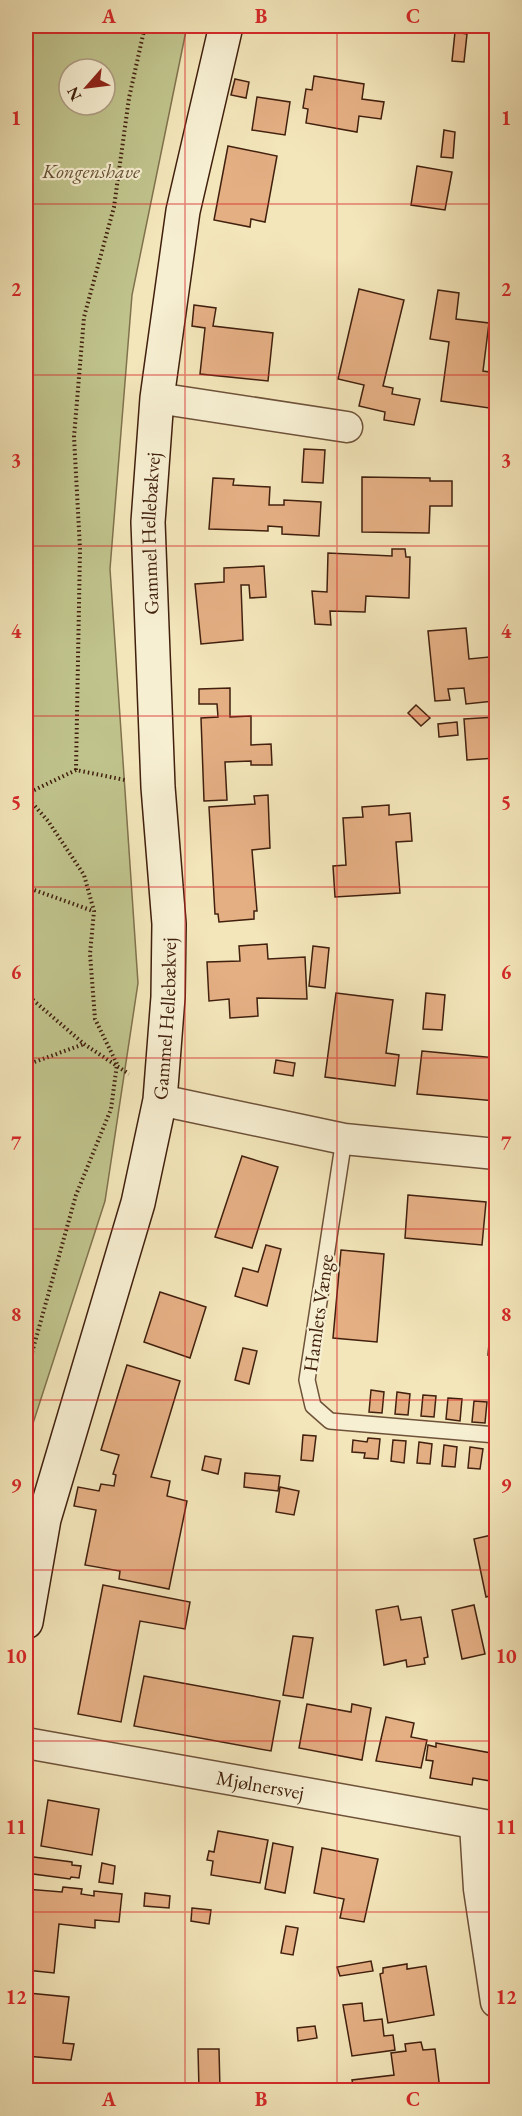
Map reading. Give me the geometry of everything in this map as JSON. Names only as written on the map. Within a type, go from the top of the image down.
[{"type":"main road","name":"Gammel Hellebækvej","points":[[26,1622],[44,1519],[138,1203],[160,1100],[168,997],[169,924],[158,787],[148,522],[157,398],[183,211],[226,26]]},
{"type":"street","points":[[157,398],[347,427]]},
{"type":"street","points":[[160,1100],[344,1139],[496,1154]]},
{"type":"street","name":"Mjølnersvej","points":[[26,1743],[486,1826]]},
{"type":"street","points":[[486,1826],[479,1889],[496,2002]]},
{"type":"lane","name":"Hamlets Vænge","points":[[344,1139],[308,1380],[313,1406],[330,1421],[496,1435]]},
{"type":"path","points":[[76,770],[80,549],[74,437],[84,317],[114,207],[129,98],[145,26]]},
{"type":"path","points":[[26,1374],[76,1195],[111,1109],[117,1064],[95,1019],[90,954],[94,911],[84,875],[48,821],[26,795],[76,770],[158,787]]},
{"type":"path","points":[[26,887],[94,911]]},
{"type":"path","points":[[26,994],[84,1044],[117,1064]]},
{"type":"path","points":[[26,1065],[84,1044]]},
{"type":"green space","name":"Kongenshave","points":[[26,26],[187,26],[132,295],[110,569],[138,983],[105,1201],[26,1445]]},
{"type":"building","points":[[455,32],[467,34],[464,62],[452,61]]},
{"type":"building","points":[[314,76],[364,84],[362,99],[384,102],[381,119],[359,116],[357,132],[306,123],[308,109],[303,108],[306,89],[312,90]]},
{"type":"building","points":[[235,79],[249,82],[246,98],[231,95]]},
{"type":"building","points":[[257,97],[290,102],[285,135],[252,130]]},
{"type":"building","points":[[444,130],[455,132],[453,158],[441,157]]},
{"type":"building","points":[[228,146],[277,156],[265,222],[251,219],[250,227],[214,220]]},
{"type":"building","points":[[417,166],[452,172],[445,210],[411,205]]},
{"type":"building","points":[[359,289],[404,300],[383,386],[393,388],[392,394],[420,399],[414,425],[384,420],[385,412],[359,406],[364,385],[338,379]]},
{"type":"building","points":[[438,290],[459,293],[456,319],[489,323],[483,371],[496,373],[496,409],[441,401],[449,342],[430,339]]},
{"type":"building","points":[[194,305],[216,308],[213,326],[273,333],[268,381],[200,374],[205,328],[192,326]]},
{"type":"building","points":[[304,449],[325,450],[323,483],[302,482]]},
{"type":"building","points":[[362,477],[430,478],[430,481],[452,481],[452,506],[430,506],[429,533],[362,532]]},
{"type":"building","points":[[213,478],[234,479],[233,485],[270,487],[269,505],[284,505],[284,500],[321,502],[319,536],[282,534],[282,527],[268,526],[268,531],[209,529]]},
{"type":"building","points":[[392,549],[405,549],[406,557],[410,557],[409,598],[366,596],[365,612],[330,611],[331,625],[315,624],[312,591],[327,592],[328,553],[392,556]]},
{"type":"building","points":[[264,566],[266,597],[250,598],[249,585],[241,585],[243,640],[201,644],[195,584],[224,582],[224,568]]},
{"type":"building","points":[[466,628],[469,659],[489,657],[490,680],[496,680],[496,705],[494,701],[466,704],[464,688],[448,689],[450,700],[435,701],[428,631]]},
{"type":"building","points":[[230,688],[230,717],[251,716],[251,745],[271,744],[272,765],[251,765],[251,761],[225,762],[227,800],[204,801],[201,718],[218,717],[217,704],[199,704],[199,689]]},
{"type":"building","points":[[416,705],[430,718],[421,726],[408,713]]},
{"type":"building","points":[[496,717],[496,758],[467,760],[464,719]]},
{"type":"building","points":[[457,722],[458,735],[439,737],[438,724]]},
{"type":"building","points":[[268,795],[270,848],[252,850],[257,911],[254,911],[254,919],[219,922],[218,914],[215,914],[209,807],[255,804],[254,796]]},
{"type":"building","points":[[389,805],[389,815],[410,813],[412,841],[396,842],[400,893],[335,897],[333,866],[346,865],[343,818],[363,817],[362,807]]},
{"type":"building","points":[[267,944],[268,959],[305,957],[307,999],[257,998],[258,1016],[230,1018],[229,999],[209,1001],[207,962],[240,961],[239,946]]},
{"type":"building","points":[[313,946],[329,948],[325,988],[309,986]]},
{"type":"building","points":[[336,993],[393,1000],[386,1053],[399,1055],[395,1086],[325,1077]]},
{"type":"building","points":[[426,993],[445,995],[442,1030],[423,1029]]},
{"type":"building","points":[[422,1051],[496,1058],[496,1101],[417,1094]]},
{"type":"building","points":[[276,1060],[295,1063],[293,1076],[274,1073]]},
{"type":"building","points":[[242,1156],[278,1167],[252,1248],[215,1237]]},
{"type":"building","points":[[408,1195],[486,1202],[482,1245],[405,1238]]},
{"type":"building","points":[[266,1245],[281,1249],[267,1306],[235,1296],[243,1268],[258,1272]]},
{"type":"building","points":[[341,1250],[384,1254],[377,1342],[333,1338]]},
{"type":"building","points":[[496,1265],[496,1355],[488,1355]]},
{"type":"building","points":[[160,1292],[206,1307],[190,1358],[144,1342]]},
{"type":"building","points":[[243,1348],[257,1351],[249,1384],[235,1380]]},
{"type":"building","points":[[127,1365],[180,1381],[151,1477],[170,1481],[167,1496],[187,1501],[169,1589],[119,1579],[120,1571],[85,1565],[96,1510],[74,1506],[78,1487],[99,1491],[101,1484],[114,1486],[116,1475],[113,1474],[119,1455],[101,1450]]},
{"type":"building","points":[[371,1390],[384,1392],[382,1413],[369,1412]]},
{"type":"building","points":[[397,1392],[410,1394],[408,1415],[395,1414]]},
{"type":"building","points":[[423,1395],[436,1396],[434,1417],[421,1416]]},
{"type":"building","points":[[448,1398],[462,1399],[460,1421],[446,1419]]},
{"type":"building","points":[[474,1401],[487,1402],[485,1423],[472,1422]]},
{"type":"building","points":[[303,1435],[316,1436],[313,1461],[301,1460]]},
{"type":"building","points":[[368,1438],[380,1439],[378,1459],[364,1458],[365,1453],[352,1452],[353,1440],[367,1442]]},
{"type":"building","points":[[393,1440],[406,1441],[404,1463],[391,1461]]},
{"type":"building","points":[[419,1442],[432,1444],[430,1464],[417,1463]]},
{"type":"building","points":[[444,1445],[457,1447],[455,1467],[442,1466]]},
{"type":"building","points":[[470,1447],[483,1449],[480,1469],[468,1468]]},
{"type":"building","points":[[205,1456],[221,1459],[218,1474],[202,1470]]},
{"type":"building","points":[[245,1473],[280,1476],[278,1491],[244,1487]]},
{"type":"building","points":[[280,1487],[299,1491],[294,1515],[276,1512]]},
{"type":"building","points":[[496,1534],[496,1613],[493,1595],[486,1597],[474,1539]]},
{"type":"building","points":[[103,1585],[190,1602],[185,1629],[140,1621],[121,1722],[78,1714]]},
{"type":"building","points":[[474,1605],[485,1654],[462,1659],[452,1610]]},
{"type":"building","points":[[398,1606],[401,1620],[421,1617],[428,1657],[424,1658],[425,1664],[407,1667],[406,1660],[384,1665],[376,1610]]},
{"type":"building","points":[[293,1636],[313,1638],[303,1698],[283,1695]]},
{"type":"building","points":[[144,1676],[280,1701],[271,1751],[134,1726]]},
{"type":"building","points":[[307,1704],[351,1712],[352,1704],[371,1708],[362,1760],[299,1748]]},
{"type":"building","points":[[386,1717],[414,1723],[411,1737],[427,1740],[421,1768],[376,1761]]},
{"type":"building","points":[[436,1743],[491,1753],[496,1782],[473,1778],[472,1785],[430,1778],[433,1761],[426,1760],[428,1745],[436,1747]]},
{"type":"building","points":[[48,1800],[99,1809],[92,1855],[41,1846]]},
{"type":"building","points":[[218,1831],[268,1840],[260,1883],[211,1875],[213,1861],[207,1860],[209,1851],[214,1852]]},
{"type":"building","points":[[273,1843],[293,1847],[285,1893],[265,1889]]},
{"type":"building","points":[[322,1848],[378,1859],[364,1922],[340,1918],[344,1899],[314,1893]]},
{"type":"building","points":[[26,1856],[72,1862],[72,1865],[81,1866],[79,1878],[71,1877],[70,1879],[26,1873]]},
{"type":"building","points":[[102,1863],[115,1866],[113,1884],[99,1882]]},
{"type":"building","points":[[63,1887],[82,1889],[81,1894],[94,1896],[94,1891],[122,1894],[119,1922],[95,1920],[95,1928],[59,1924],[54,1973],[26,1970],[26,1889],[62,1892]]},
{"type":"building","points":[[145,1893],[170,1896],[169,1908],[144,1906]]},
{"type":"building","points":[[192,1908],[211,1910],[209,1924],[191,1921]]},
{"type":"building","points":[[286,1926],[298,1928],[293,1955],[281,1953]]},
{"type":"building","points":[[371,1961],[373,1971],[340,1976],[337,1967]]},
{"type":"building","points":[[407,1964],[407,1969],[426,1966],[434,2015],[388,2023],[380,1974],[383,1973],[383,1968]]},
{"type":"building","points":[[28,1993],[69,1997],[63,2043],[74,2044],[71,2060],[26,2056]]},
{"type":"building","points":[[362,2003],[364,2021],[382,2019],[384,2036],[393,2035],[395,2050],[352,2056],[343,2005]]},
{"type":"building","points":[[315,2026],[317,2038],[298,2041],[297,2028]]},
{"type":"building","points":[[421,2042],[423,2050],[435,2049],[440,2090],[354,2090],[352,2080],[394,2075],[391,2053],[406,2051],[405,2044]]},
{"type":"building","points":[[198,2049],[219,2049],[220,2090],[199,2090]]},
{"type":"building","points":[[26,2084],[43,2084],[42,2090],[26,2090]]}]
